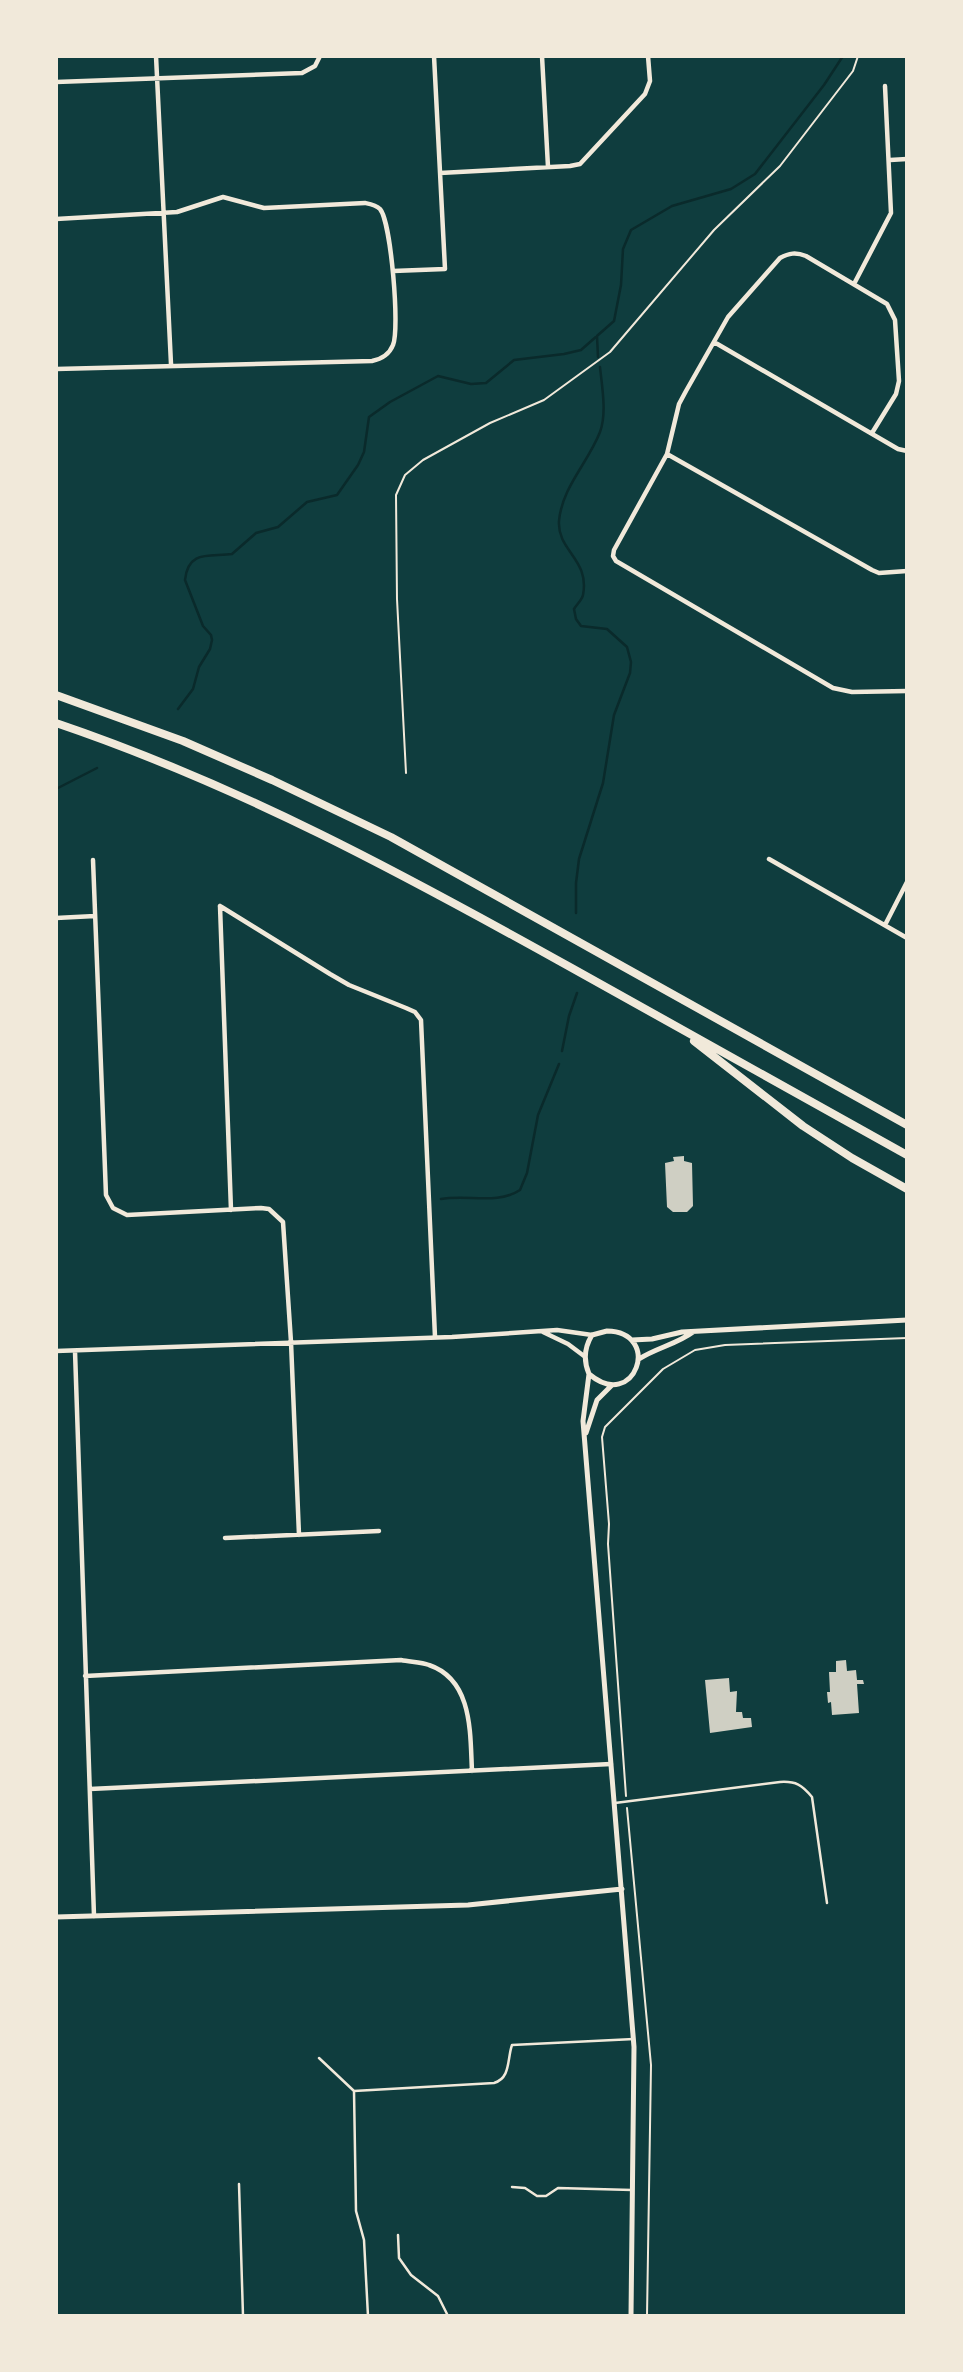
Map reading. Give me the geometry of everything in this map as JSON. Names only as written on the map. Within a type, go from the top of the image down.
[{"type":"highway","points":[[56,695],[183,741],[391,837],[907,1125]]},
{"type":"highway","points":[[56,723],[175,768],[312,828],[429,888],[907,1155]]},
{"type":"highway","points":[[672,1024],[803,1126],[907,1189]]},
{"type":"street","points":[[156,56],[171,365]]},
{"type":"street","points":[[56,82],[302,72],[315,66],[320,56]]},
{"type":"street","points":[[393,271],[445,269],[435,56]]},
{"type":"street","points":[[542,56],[548,167]]},
{"type":"street","points":[[440,173],[570,166],[585,161],[648,88],[649,56]]},
{"type":"street","points":[[853,284],[891,213],[886,86]]},
{"type":"street","points":[[890,159],[907,159]]},
{"type":"street","points":[[56,219],[183,211],[223,197],[264,208],[365,203],[380,209],[386,228],[393,271],[396,329],[389,351],[384,357],[372,361],[56,369]]},
{"type":"street","points":[[872,433],[898,388],[895,320],[887,304],[806,257],[790,254],[780,258],[729,317],[679,404],[667,454],[613,556],[616,561],[834,688],[852,692],[907,691]]},
{"type":"street","points":[[714,342],[898,449],[907,451]]},
{"type":"street","points":[[667,454],[872,570],[907,571]]},
{"type":"street","points":[[769,859],[907,938]]},
{"type":"street","points":[[93,860],[106,1195],[113,1208],[127,1215],[261,1208],[277,1214],[283,1222],[299,1535]]},
{"type":"street","points":[[885,925],[907,882]]},
{"type":"street","points":[[231,1210],[220,906],[330,975],[415,1012],[421,1020],[435,1337]]},
{"type":"street","points":[[56,918],[95,916]]},
{"type":"street","points":[[56,1352],[557,1330],[592,1335],[617,1331],[632,1340],[731,1328],[907,1320]]},
{"type":"street","points":[[542,1332],[568,1344],[584,1356]]},
{"type":"street","points":[[639,1359],[669,1343],[684,1339],[693,1332]]},
{"type":"street","points":[[592,1335],[584,1356],[589,1374],[583,1421],[584,1440],[634,2039],[631,2316]]},
{"type":"street","points":[[589,1374],[603,1384],[612,1385],[628,1380],[639,1359],[632,1340]]},
{"type":"street","points":[[75,1350],[94,1916]]},
{"type":"street","points":[[584,1440],[597,1399],[612,1385]]},
{"type":"street","points":[[225,1538],[380,1531]]},
{"type":"street","points":[[85,1676],[401,1660],[430,1665],[454,1682],[468,1710],[472,1770]]},
{"type":"street","points":[[90,1789],[611,1765]]},
{"type":"street","points":[[56,1917],[445,1906],[622,1889]]},
{"type":"lane","points":[[615,1803],[780,1782],[802,1785],[812,1797],[827,1903]]},
{"type":"lane","points":[[354,2091],[494,2083],[502,2081],[506,2075],[512,2045],[634,2039]]},
{"type":"lane","points":[[319,2058],[354,2091],[356,2211],[364,2240],[368,2316]]},
{"type":"lane","points":[[239,2185],[243,2316]]},
{"type":"lane","points":[[512,2187],[525,2188],[537,2196],[547,2196],[558,2188],[632,2190]]},
{"type":"lane","points":[[398,2235],[399,2258],[411,2274],[438,2296],[448,2316]]},
{"type":"path","points":[[406,773],[397,599],[396,495],[405,475],[422,460],[490,423],[544,400],[610,352],[713,230],[780,166],[853,71],[858,56]]},
{"type":"path","points":[[647,2316],[650,2065],[608,1544],[609,1524],[602,1437],[604,1427],[663,1369],[700,1348],[763,1343],[907,1339]]},
{"type":"building","points":[[684,1156],[684,1161],[692,1163],[693,1206],[687,1212],[673,1212],[667,1207],[665,1163],[674,1161],[673,1157]]},
{"type":"building","points":[[846,1660],[847,1671],[856,1670],[857,1680],[863,1680],[864,1684],[857,1684],[859,1713],[832,1715],[827,1692],[830,1692],[829,1672],[836,1672],[836,1661]]},
{"type":"building","points":[[729,1678],[730,1692],[737,1691],[736,1712],[742,1712],[743,1718],[751,1718],[752,1727],[710,1733],[705,1680]]},
{"type":"waterway","points":[[178,709],[193,689],[199,667],[210,649],[212,640],[203,626],[185,580],[191,563],[202,556],[232,554],[256,533],[278,527],[307,502],[337,495],[364,452],[369,417],[390,402],[438,376],[471,384],[486,383],[514,360],[581,350],[614,321],[621,285],[623,249],[631,230],[672,206],[731,189],[755,174],[824,85],[843,56]]},
{"type":"waterway","points":[[597,336],[598,357]]},
{"type":"waterway","points":[[576,913],[579,859],[603,783],[614,715],[630,673],[631,662],[627,647],[607,629],[581,626],[576,619],[574,609],[582,597],[584,583],[582,572],[560,531],[559,521],[565,497],[602,425],[600,367]]},
{"type":"waterway","points":[[56,789],[97,768]]},
{"type":"waterway","points":[[562,1051],[577,993]]},
{"type":"waterway","points":[[441,1199],[502,1197],[520,1190],[527,1173],[538,1115],[559,1064]]}]
